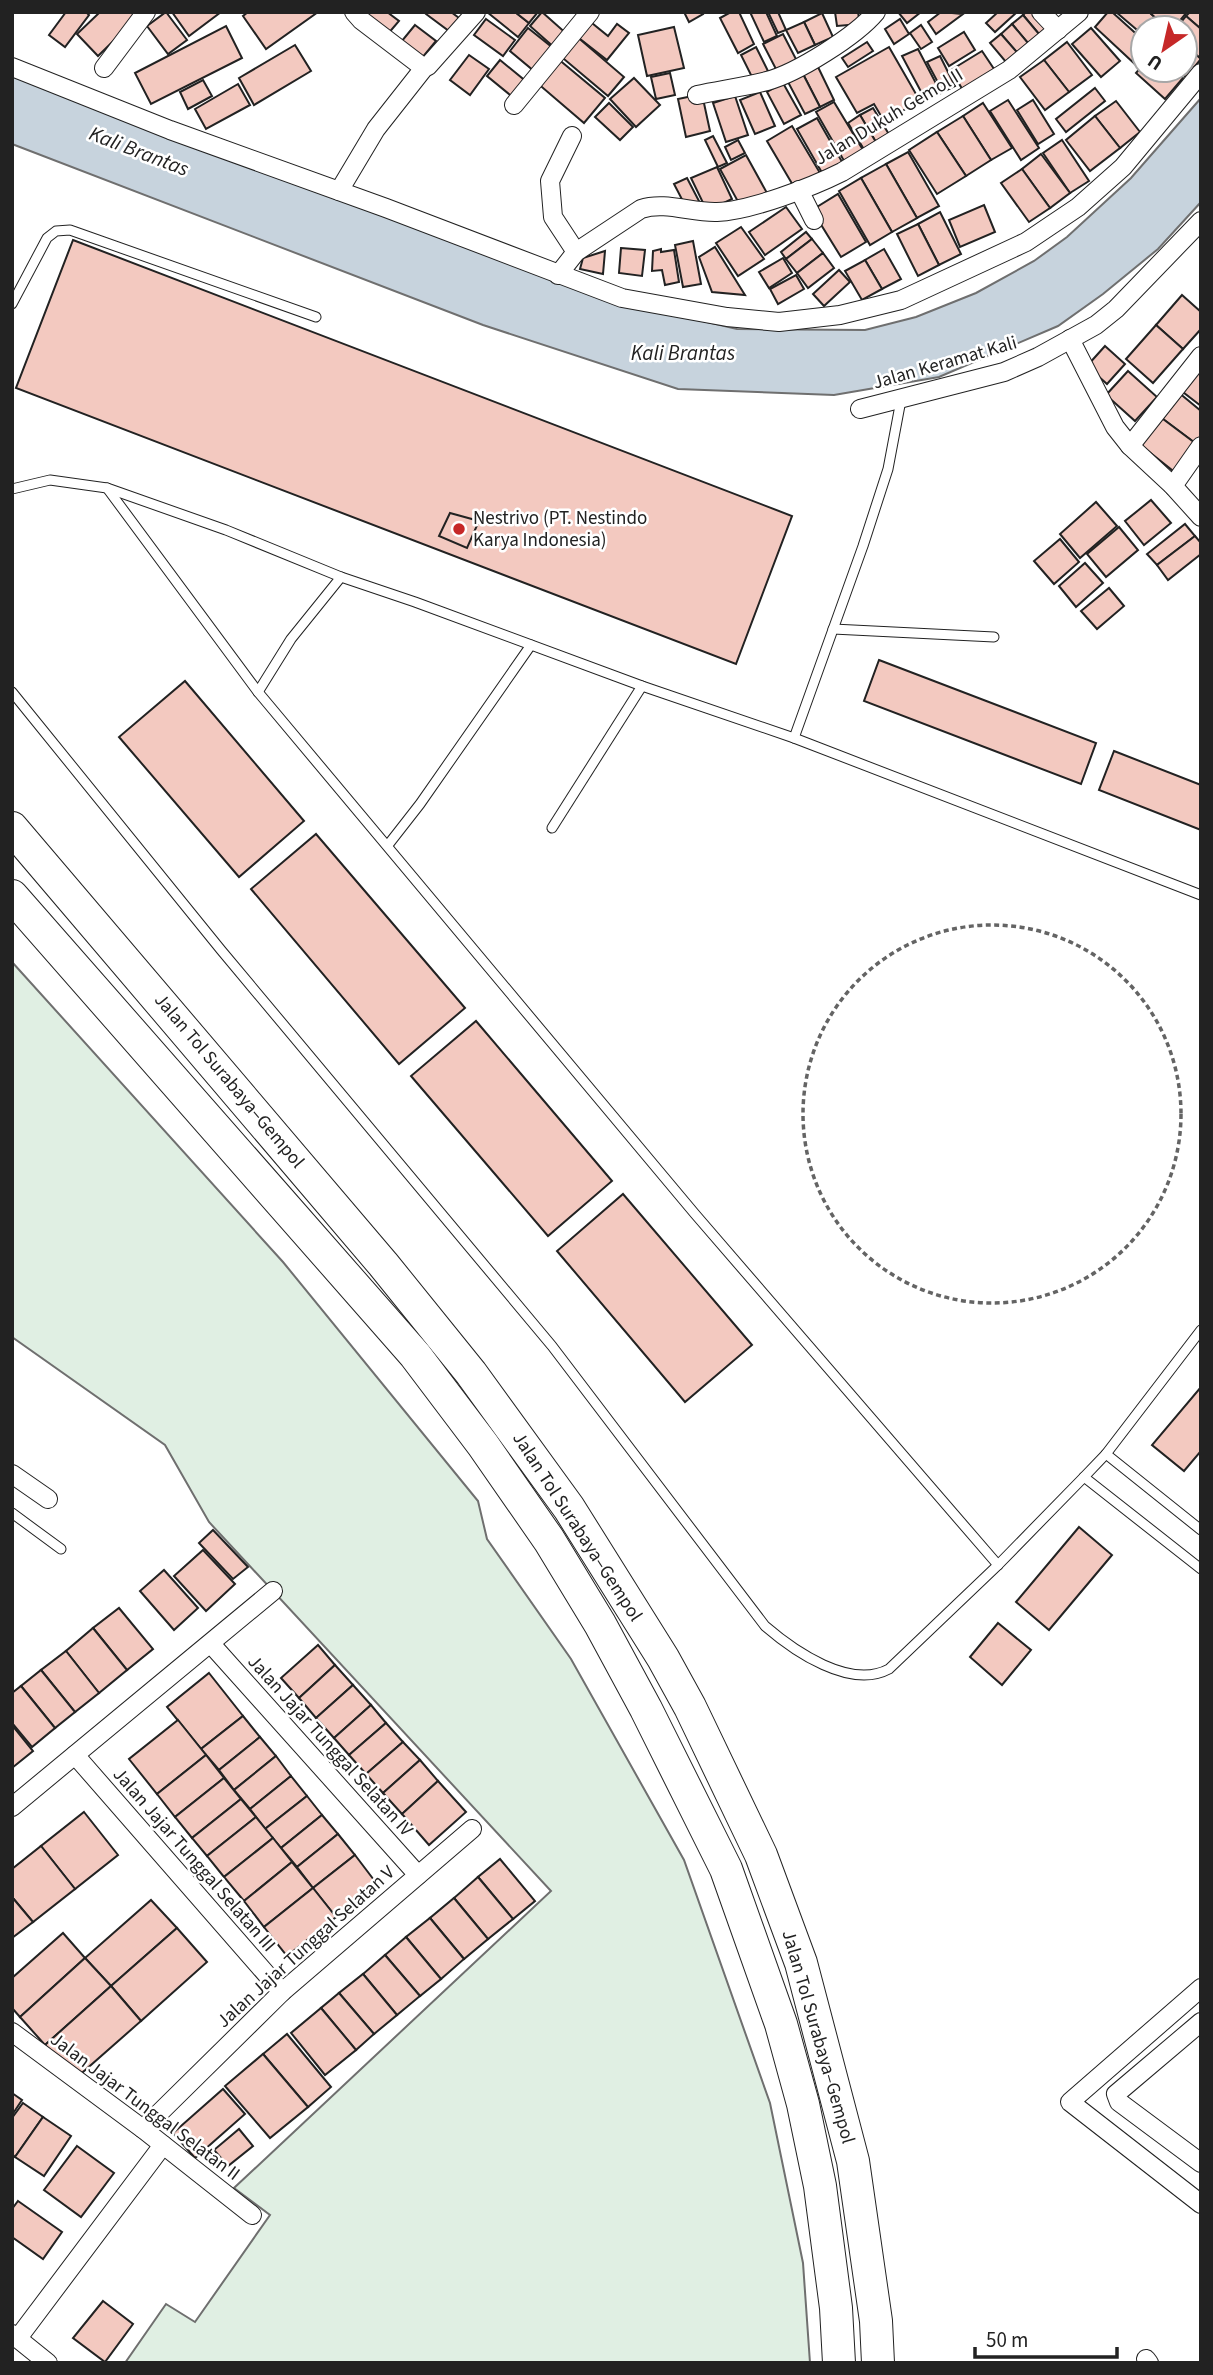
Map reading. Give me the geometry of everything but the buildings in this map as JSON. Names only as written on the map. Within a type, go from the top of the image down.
[{"type":"highway","name":"Jalan Tol Surabaya–Gempol","points":[[12,828],[357,1233],[471,1373],[569,1508],[685,1697],[761,1855],[801,1963],[853,2161],[876,2321],[878,2363]]},
{"type":"highway","name":"Jalan Tol Surabaya–Gempol","points":[[12,896],[415,1355],[483,1445],[549,1540],[600,1624],[726,1869],[781,2024],[803,2104],[820,2186],[836,2308],[839,2363]]},
{"type":"street","points":[[104,68],[146,12]]},
{"type":"street","points":[[339,191],[376,129],[424,68],[476,12]]},
{"type":"street","points":[[514,105],[590,12]]},
{"type":"street","points":[[697,95],[769,81],[818,57],[863,26],[877,12]]},
{"type":"street","points":[[1041,12],[1058,30]]},
{"type":"street","name":"Jalan Dukuh Gemol II","points":[[558,275],[576,252],[641,209],[653,205],[721,212],[799,190],[842,172],[1009,70],[1079,12]]},
{"type":"street","points":[[361,15],[424,68]]},
{"type":"street","points":[[12,67],[170,131],[339,191],[622,298],[727,317],[779,322],[840,315],[901,300],[1026,242],[1078,207],[1123,167],[1201,73]]},
{"type":"street","points":[[572,136],[550,181],[553,217],[576,252]]},
{"type":"street","points":[[799,190],[814,220]]},
{"type":"street","name":"Jalan Keramat Kali","points":[[860,409],[1003,372],[1038,357],[1096,325],[1116,309],[1201,221]]},
{"type":"street","points":[[1070,339],[1115,426],[1130,446],[1173,486],[1201,517]]},
{"type":"street","points":[[1130,446],[1201,356]]},
{"type":"street","points":[[1173,486],[1201,446]]},
{"type":"street","points":[[12,1474],[48,1499]]},
{"type":"street","points":[[12,1807],[273,1591]]},
{"type":"street","name":"Jalan Jajar Tunggal Selatan IV","points":[[211,1644],[418,1875]]},
{"type":"street","name":"Jalan Jajar Tunggal Selatan III","points":[[75,1755],[282,1992]]},
{"type":"street","name":"Jalan Jajar Tunggal Selatan V","points":[[143,2129],[282,1992],[472,1829]]},
{"type":"street","points":[[1201,1988],[1070,2102],[1201,2204]]},
{"type":"street","points":[[1201,2022],[1116,2094],[1119,2102],[1201,2163]]},
{"type":"street","name":"Jalan Jajar Tunggal Selatan II","points":[[12,2032],[143,2129],[252,2215]]},
{"type":"street","points":[[48,2363],[15,2336],[163,2145]]},
{"type":"lane","points":[[12,304],[47,238],[56,231],[70,230],[316,317]]},
{"type":"lane","points":[[794,738],[888,469],[901,400]]},
{"type":"lane","points":[[12,489],[50,480],[107,488],[226,530],[341,577],[794,738],[1201,894]]},
{"type":"lane","points":[[107,488],[258,692],[695,1214],[998,1565]]},
{"type":"lane","points":[[258,692],[291,639],[341,577]]},
{"type":"lane","points":[[833,629],[994,637]]},
{"type":"lane","points":[[388,845],[531,645]]},
{"type":"lane","points":[[552,828],[642,686]]},
{"type":"lane","points":[[12,692],[221,950],[552,1346],[765,1626],[785,1644],[813,1661],[864,1677],[878,1675],[889,1669],[998,1565],[1106,1454],[1201,1330]]},
{"type":"lane","points":[[1106,1454],[1201,1530]]},
{"type":"lane","points":[[1084,1477],[1201,1569]]},
{"type":"lane","points":[[12,1513],[61,1549]]},
{"type":"path","points":[[992,925],[1029,929],[1065,940],[1098,958],[1127,982],[1150,1011],[1168,1045],[1178,1081],[1181,1118],[1177,1156],[1166,1191],[1147,1224],[1123,1252],[1093,1275],[1060,1292],[1025,1301],[988,1304],[953,1300],[918,1289],[886,1271],[858,1248],[834,1220],[817,1188],[806,1153],[802,1116],[804,1079],[815,1043],[832,1010],[856,981],[885,957],[918,939],[954,928],[992,925]]},
{"type":"green space","points":[[12,962],[283,1262],[478,1501],[487,1539],[571,1659],[684,1860],[770,2103],[803,2263],[810,2363],[125,2363],[166,2304],[195,2322],[270,2215],[234,2188],[551,1891],[209,1522],[165,1445],[12,1337]]},
{"type":"water","name":"Kali Brantas","points":[[12,74],[613,300],[737,329],[865,330],[916,317],[976,293],[1034,261],[1067,237],[1131,178],[1201,98],[1201,202],[1158,249],[1058,326],[939,377],[834,395],[678,389],[483,325],[12,144]]},
{"type":"place","name":"Nestrivo (PT. Nestindo Karya Indonesia)","points":[[459,529]]}]
